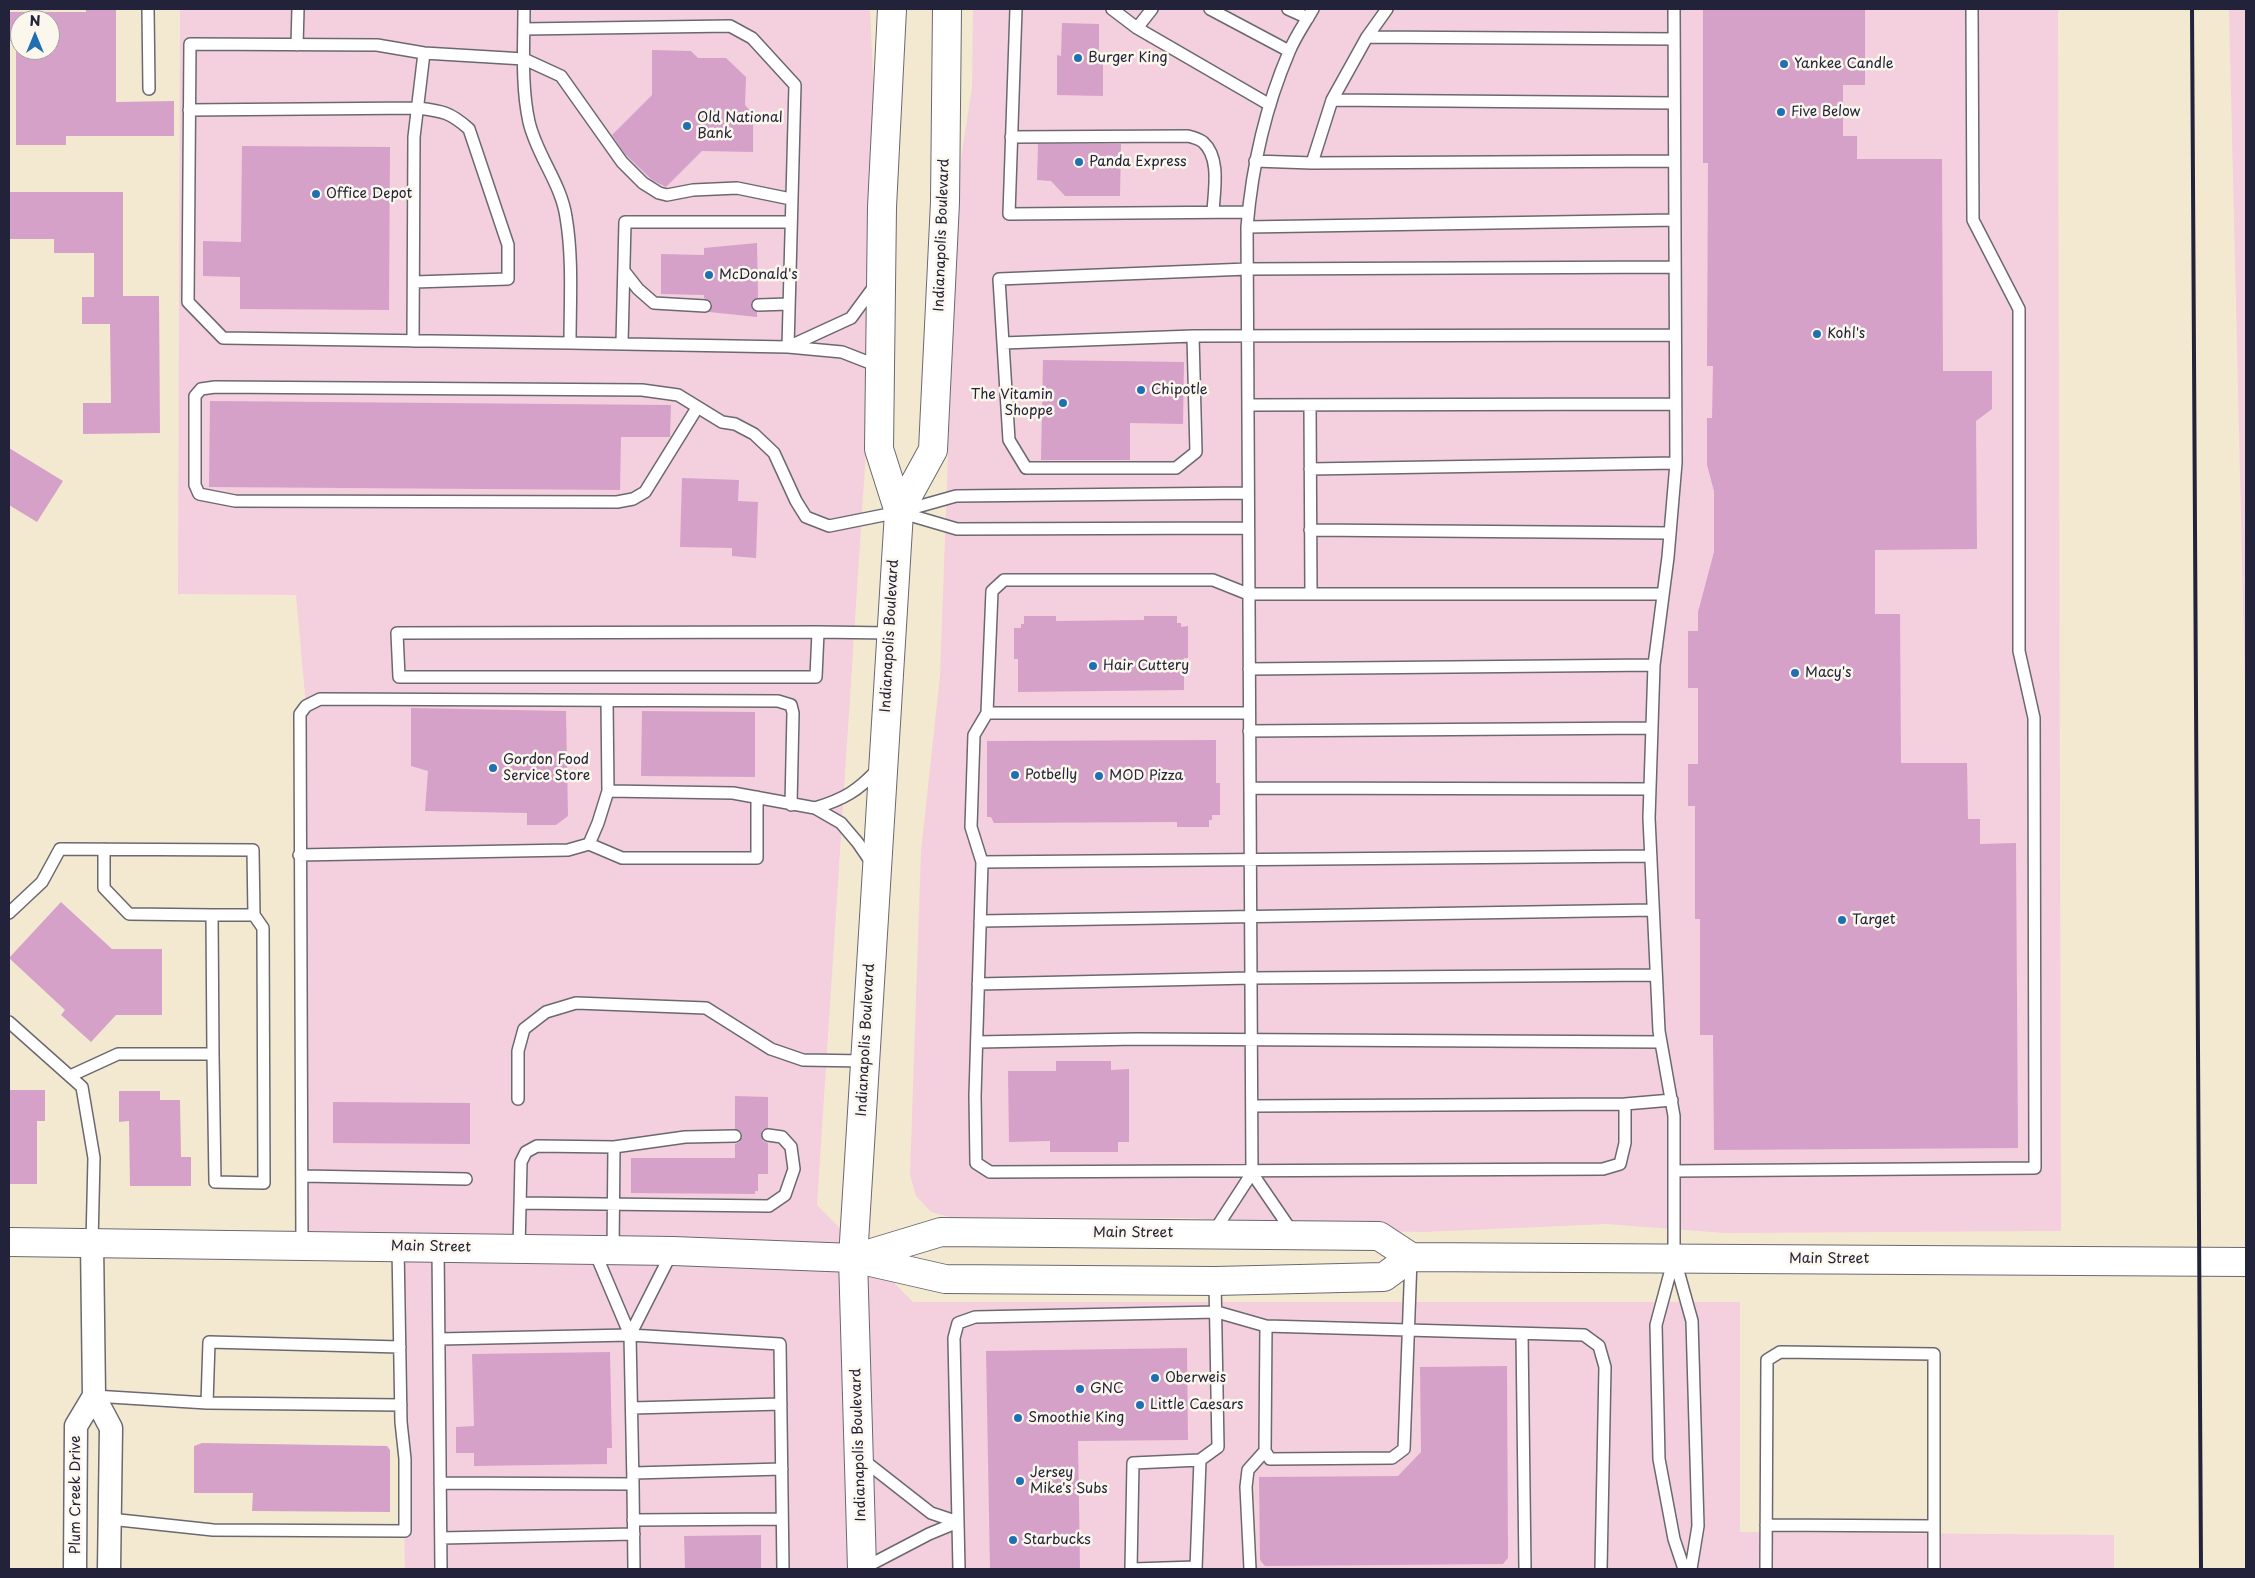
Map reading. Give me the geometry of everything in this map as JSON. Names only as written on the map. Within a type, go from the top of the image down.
[{"type":"main road","name":"Indianapolis Boulevard","points":[[862,1569],[853,1258],[890,633],[899,512],[879,449],[880,279],[892,9]]},
{"type":"main road","name":"Indianapolis Boulevard","points":[[899,512],[933,450],[944,202],[947,9]]},
{"type":"main road","name":"Main Street","points":[[853,1258],[941,1232],[1380,1236],[1411,1257],[2246,1262]]},
{"type":"main road","name":"Main Street","points":[[9,1242],[673,1251],[853,1258],[944,1278],[1215,1281],[1384,1277],[1411,1257]]},
{"type":"street","points":[[92,1243],[94,1396],[111,1428],[109,1569]]},
{"type":"street","name":"Plum Creek Drive","points":[[75,1569],[76,1426],[94,1396]]},
{"type":"lane","points":[[148,9],[149,89]]},
{"type":"lane","points":[[297,45],[298,9]]},
{"type":"lane","points":[[524,9],[524,59],[529,122],[541,157],[557,184],[566,216],[570,266],[570,342]]},
{"type":"lane","points":[[1016,9],[1009,214],[1248,212]]},
{"type":"lane","points":[[1112,9],[1137,28],[1270,105]]},
{"type":"lane","points":[[1137,28],[1152,9]]},
{"type":"lane","points":[[1210,9],[1289,51]]},
{"type":"lane","points":[[1213,1233],[1252,1173],[1247,227],[1255,161],[1270,105],[1289,51],[1310,13],[1288,9]]},
{"type":"lane","points":[[1312,163],[1332,100],[1367,37],[1387,9]]},
{"type":"lane","points":[[1674,9],[1676,463],[1670,533],[1654,665],[1650,789],[1656,975],[1661,1042],[1674,1116],[1674,1258],[1656,1325],[1659,1459],[1674,1539],[1684,1569]]},
{"type":"lane","points":[[1674,1170],[2035,1168],[2034,718],[2018,651],[2018,309],[1973,220],[1972,9]]},
{"type":"lane","points":[[524,29],[730,26],[752,38],[795,85],[788,346]]},
{"type":"lane","points":[[1367,37],[1674,40]]},
{"type":"lane","points":[[791,199],[737,188],[693,190],[667,195],[659,193],[643,183],[622,162],[561,76],[524,59],[424,53],[377,45],[190,44],[188,302],[223,338],[788,346],[842,352],[878,366]]},
{"type":"lane","points":[[413,341],[414,137],[424,53]]},
{"type":"lane","points":[[1332,100],[1674,103]]},
{"type":"lane","points":[[189,110],[418,108],[443,111],[455,116],[469,129],[508,245],[508,279],[414,282]]},
{"type":"lane","points":[[1011,137],[1188,136],[1195,138],[1202,141],[1211,154],[1216,172],[1213,212]]},
{"type":"lane","points":[[1255,161],[1312,163],[1674,161]]},
{"type":"lane","points":[[1247,227],[1674,220]]},
{"type":"lane","points":[[622,343],[625,222],[790,222]]},
{"type":"lane","points":[[1193,336],[1196,452],[1176,468],[1026,468],[1009,440],[999,279],[1247,269],[1675,267]]},
{"type":"lane","points":[[624,271],[638,289],[654,303],[705,306]]},
{"type":"lane","points":[[788,346],[851,318],[880,279]]},
{"type":"lane","points":[[758,305],[789,304]]},
{"type":"lane","points":[[1003,343],[1193,336],[1675,335]]},
{"type":"lane","points":[[697,408],[645,492],[633,499],[617,502],[235,501],[199,494],[195,485],[195,396],[201,389],[225,387],[642,390],[678,395],[722,422],[735,424],[754,434],[774,453],[796,501],[806,517],[829,526],[899,512],[956,496],[1248,493]]},
{"type":"lane","points":[[1248,405],[1675,404]]},
{"type":"lane","points":[[1310,405],[1311,594]]},
{"type":"lane","points":[[1310,469],[1676,463]]},
{"type":"lane","points":[[899,512],[957,529],[1248,528]]},
{"type":"lane","points":[[1310,530],[1670,533]]},
{"type":"lane","points":[[1625,1104],[1625,1143],[1620,1164],[1603,1170],[1252,1173],[990,1172],[976,1163],[978,984],[982,862],[971,827],[973,744],[974,735],[987,713],[992,591],[1004,580],[1213,580],[1248,594],[1663,594]]},
{"type":"lane","points":[[818,632],[816,677],[399,677],[397,633],[818,632],[890,633]]},
{"type":"lane","points":[[1249,669],[1654,665]]},
{"type":"lane","points":[[302,1246],[299,855],[300,714],[306,706],[320,699],[778,701],[791,705],[793,713],[791,805]]},
{"type":"lane","points":[[589,844],[608,791],[607,700]]},
{"type":"lane","points":[[987,713],[1249,713]]},
{"type":"lane","points":[[1249,730],[1652,728]]},
{"type":"lane","points":[[815,808],[844,799],[865,784],[883,764]]},
{"type":"lane","points":[[1250,788],[1650,789]]},
{"type":"lane","points":[[608,791],[733,793],[815,808],[841,823],[858,842],[876,870]]},
{"type":"lane","points":[[299,855],[568,850],[589,844],[622,858],[758,858],[757,797]]},
{"type":"lane","points":[[9,913],[42,882],[60,849],[253,850],[254,915],[263,928],[264,1183],[215,1182],[212,915]]},
{"type":"lane","points":[[104,849],[104,888],[129,914],[254,915]]},
{"type":"lane","points":[[982,862],[1651,856]]},
{"type":"lane","points":[[980,921],[1653,910]]},
{"type":"lane","points":[[978,984],[1251,978],[1656,975]]},
{"type":"lane","points":[[518,1099],[518,1051],[524,1028],[546,1012],[576,1003],[706,1008],[771,1049],[803,1060],[865,1061]]},
{"type":"lane","points":[[9,1022],[82,1087],[94,1158],[92,1243]]},
{"type":"lane","points":[[977,1042],[1137,1039],[1661,1042]]},
{"type":"lane","points":[[70,1076],[118,1054],[213,1054]]},
{"type":"lane","points":[[1252,1106],[1625,1104],[1672,1100]]},
{"type":"lane","points":[[519,1248],[521,1162],[526,1152],[537,1146],[614,1147],[685,1137],[735,1136]]},
{"type":"lane","points":[[520,1203],[769,1206],[785,1195],[794,1170],[791,1147],[782,1137],[768,1136]]},
{"type":"lane","points":[[614,1147],[614,1203],[604,1250],[630,1335],[634,1569]]},
{"type":"lane","points":[[1252,1173],[1293,1234]]},
{"type":"lane","points":[[302,1176],[466,1179]]},
{"type":"lane","points":[[110,1520],[213,1530],[405,1531],[405,1459],[401,1405],[398,1247]]},
{"type":"lane","points":[[438,1248],[441,1569]]},
{"type":"lane","points":[[630,1335],[673,1251]]},
{"type":"lane","points":[[1266,1326],[1265,1451],[1270,1459],[1392,1458],[1404,1449],[1411,1257]]},
{"type":"lane","points":[[1674,1258],[1692,1321],[1698,1526],[1691,1569]]},
{"type":"lane","points":[[1200,1460],[1196,1568],[1132,1569],[1133,1463],[1200,1460],[1218,1447],[1215,1281]]},
{"type":"lane","points":[[959,1569],[954,1338],[958,1323],[975,1317],[1216,1312],[1266,1326],[1584,1335],[1599,1346],[1605,1367],[1601,1569]]},
{"type":"lane","points":[[1522,1334],[1524,1569]]},
{"type":"lane","points":[[439,1338],[630,1335],[780,1344],[783,1569]]},
{"type":"lane","points":[[208,1403],[209,1342],[400,1347]]},
{"type":"lane","points":[[1766,1569],[1767,1360],[1780,1352],[1934,1354],[1934,1569]]},
{"type":"lane","points":[[94,1396],[208,1403],[401,1405]]},
{"type":"lane","points":[[632,1408],[781,1404]]},
{"type":"lane","points":[[1250,1569],[1246,1487],[1248,1470],[1265,1451]]},
{"type":"lane","points":[[859,1457],[931,1513],[958,1522]]},
{"type":"lane","points":[[440,1483],[633,1478],[782,1468]]},
{"type":"lane","points":[[633,1520],[782,1519]]},
{"type":"lane","points":[[862,1569],[928,1534],[958,1522]]},
{"type":"lane","points":[[1766,1525],[1934,1526]]},
{"type":"lane","points":[[441,1538],[634,1534]]},
{"type":"shaded area","points":[[180,9],[870,9],[880,235],[817,1205],[913,1302],[1740,1302],[1740,1532],[2114,1535],[2114,1569],[405,1569],[398,1247],[303,1246],[306,706],[296,595],[178,594]]},
{"type":"shaded area","points":[[973,9],[2058,9],[2061,1231],[1724,1233],[1606,1224],[1425,1232],[1311,1230],[1194,1218],[950,1217],[931,1212],[916,1196],[910,1175],[921,851],[940,676],[958,177],[972,88]]},
{"type":"shaded area","points":[[2229,9],[2246,9],[2246,729]]},
{"type":"building","points":[[86,9],[116,9],[116,102],[174,101],[174,136],[66,136],[66,145],[16,145],[16,60],[60,60],[60,12],[86,12]]},
{"type":"building","points":[[1703,9],[1865,9],[1865,85],[1843,85],[1843,136],[1857,136],[1857,159],[1942,159],[1943,371],[1992,371],[1992,409],[1976,421],[1977,549],[1875,550],[1875,614],[1900,614],[1901,763],[1967,763],[1968,819],[1980,819],[1980,844],[2016,843],[2018,1148],[1714,1150],[1713,1035],[1700,1035],[1700,919],[1695,919],[1695,806],[1688,806],[1688,764],[1698,764],[1698,688],[1688,688],[1688,631],[1698,631],[1698,612],[1714,552],[1714,491],[1707,465],[1707,418],[1712,418],[1713,366],[1707,366],[1708,163],[1703,163]]},
{"type":"building","points":[[10,12],[10,41],[9,41]]},
{"type":"building","name":"Burger King","points":[[1062,23],[1099,24],[1099,60],[1103,61],[1103,96],[1057,95],[1057,55],[1061,56]]},
{"type":"building","name":"Old National Bank","points":[[652,50],[691,51],[698,58],[726,58],[746,77],[745,105],[753,114],[753,152],[702,151],[666,187],[652,180],[625,154],[612,135],[652,95]]},
{"type":"building","name":"Panda Express","points":[[1038,144],[1121,144],[1120,196],[1065,196],[1051,181],[1037,180]]},
{"type":"building","name":"Office Depot","points":[[242,146],[390,147],[389,310],[240,309],[240,277],[203,276],[203,241],[241,242]]},
{"type":"building","points":[[9,192],[123,192],[123,296],[159,296],[160,433],[83,434],[83,403],[111,403],[110,324],[82,324],[82,297],[94,297],[94,253],[54,253],[54,239],[9,239]]},
{"type":"building","name":"McDonald's","points":[[757,243],[758,298],[754,299],[751,305],[752,309],[757,312],[757,317],[709,312],[712,303],[704,298],[704,295],[661,294],[661,254],[704,255],[704,248]]},
{"type":"building","points":[[1043,360],[1184,362],[1183,424],[1130,423],[1130,460],[1041,460]]},
{"type":"building","points":[[210,401],[671,405],[670,437],[621,437],[620,490],[209,487]]},
{"type":"building","points":[[9,448],[63,481],[37,522],[9,505]]},
{"type":"building","points":[[682,478],[739,480],[738,501],[758,502],[756,558],[732,556],[732,548],[680,547]]},
{"type":"building","points":[[1024,616],[1056,616],[1056,621],[1144,620],[1144,616],[1177,616],[1177,623],[1181,623],[1181,627],[1188,626],[1188,658],[1184,658],[1184,690],[1018,692],[1018,659],[1014,659],[1014,628],[1021,628],[1021,624],[1024,624]]},
{"type":"building","name":"Gordon Food Service Store","points":[[411,708],[566,711],[568,816],[556,825],[527,825],[527,813],[425,811],[428,771],[411,766]]},
{"type":"building","points":[[642,711],[755,712],[755,777],[641,776]]},
{"type":"building","points":[[1216,740],[1216,783],[1220,783],[1220,815],[1212,815],[1212,820],[1209,820],[1209,827],[1177,827],[1177,822],[994,823],[991,817],[987,817],[987,741]]},
{"type":"building","points":[[61,902],[112,949],[162,949],[162,1015],[116,1015],[91,1042],[61,1015],[65,1010],[9,958]]},
{"type":"building","points":[[1056,1061],[1111,1061],[1111,1070],[1129,1069],[1129,1142],[1118,1142],[1118,1152],[1050,1152],[1050,1141],[1009,1142],[1008,1071],[1056,1071]]},
{"type":"building","points":[[9,1090],[45,1090],[45,1121],[37,1121],[37,1184],[9,1184]]},
{"type":"building","points":[[119,1091],[160,1091],[160,1100],[180,1100],[181,1157],[191,1157],[191,1186],[130,1186],[129,1121],[119,1122]]},
{"type":"building","points":[[735,1096],[768,1097],[768,1128],[762,1130],[761,1134],[763,1141],[768,1143],[768,1174],[758,1174],[758,1191],[755,1191],[755,1194],[631,1193],[631,1158],[735,1158],[735,1144],[739,1142],[742,1136],[741,1132],[735,1129]]},
{"type":"building","points":[[333,1102],[470,1103],[470,1144],[333,1143]]},
{"type":"building","points":[[1187,1348],[1188,1440],[1078,1441],[1080,1569],[990,1569],[986,1351]]},
{"type":"building","points":[[610,1352],[612,1448],[607,1448],[607,1464],[474,1466],[474,1453],[456,1453],[456,1427],[474,1426],[472,1354]]},
{"type":"building","points":[[1507,1366],[1508,1558],[1503,1564],[1265,1566],[1260,1560],[1259,1477],[1398,1476],[1421,1452],[1420,1367]]},
{"type":"building","points":[[202,1443],[387,1446],[390,1450],[390,1512],[252,1511],[253,1493],[194,1493],[194,1446]]},
{"type":"building","points":[[761,1535],[761,1569],[685,1569],[684,1536]]},
{"type":"railway","points":[[2192,9],[2201,1569]]},
{"type":"place","name":"Burger King","points":[[1078,58]]},
{"type":"place","name":"Yankee Candle","points":[[1784,64]]},
{"type":"place","name":"Five Below","points":[[1781,112]]},
{"type":"place","name":"Old National Bank","points":[[687,126]]},
{"type":"place","name":"Panda Express","points":[[1079,162]]},
{"type":"place","name":"Office Depot","points":[[316,194]]},
{"type":"place","name":"McDonald's","points":[[709,275]]},
{"type":"place","name":"Kohl's","points":[[1817,334]]},
{"type":"place","name":"Chipotle","points":[[1141,390]]},
{"type":"place","name":"The Vitamin Shoppe","points":[[1063,403]]},
{"type":"place","name":"Hair Cuttery","points":[[1093,666]]},
{"type":"place","name":"Macy's","points":[[1795,673]]},
{"type":"place","name":"Gordon Food Service Store","points":[[493,768]]},
{"type":"place","name":"Potbelly","points":[[1015,775]]},
{"type":"place","name":"MOD Pizza","points":[[1099,776]]},
{"type":"place","name":"Target","points":[[1842,920]]},
{"type":"place","name":"Oberweis","points":[[1155,1378]]},
{"type":"place","name":"GNC","points":[[1080,1389]]},
{"type":"place","name":"Little Caesars","points":[[1140,1405]]},
{"type":"place","name":"Smoothie King","points":[[1018,1418]]},
{"type":"place","name":"Jersey Mike's Subs","points":[[1020,1481]]},
{"type":"place","name":"Starbucks","points":[[1013,1540]]}]
